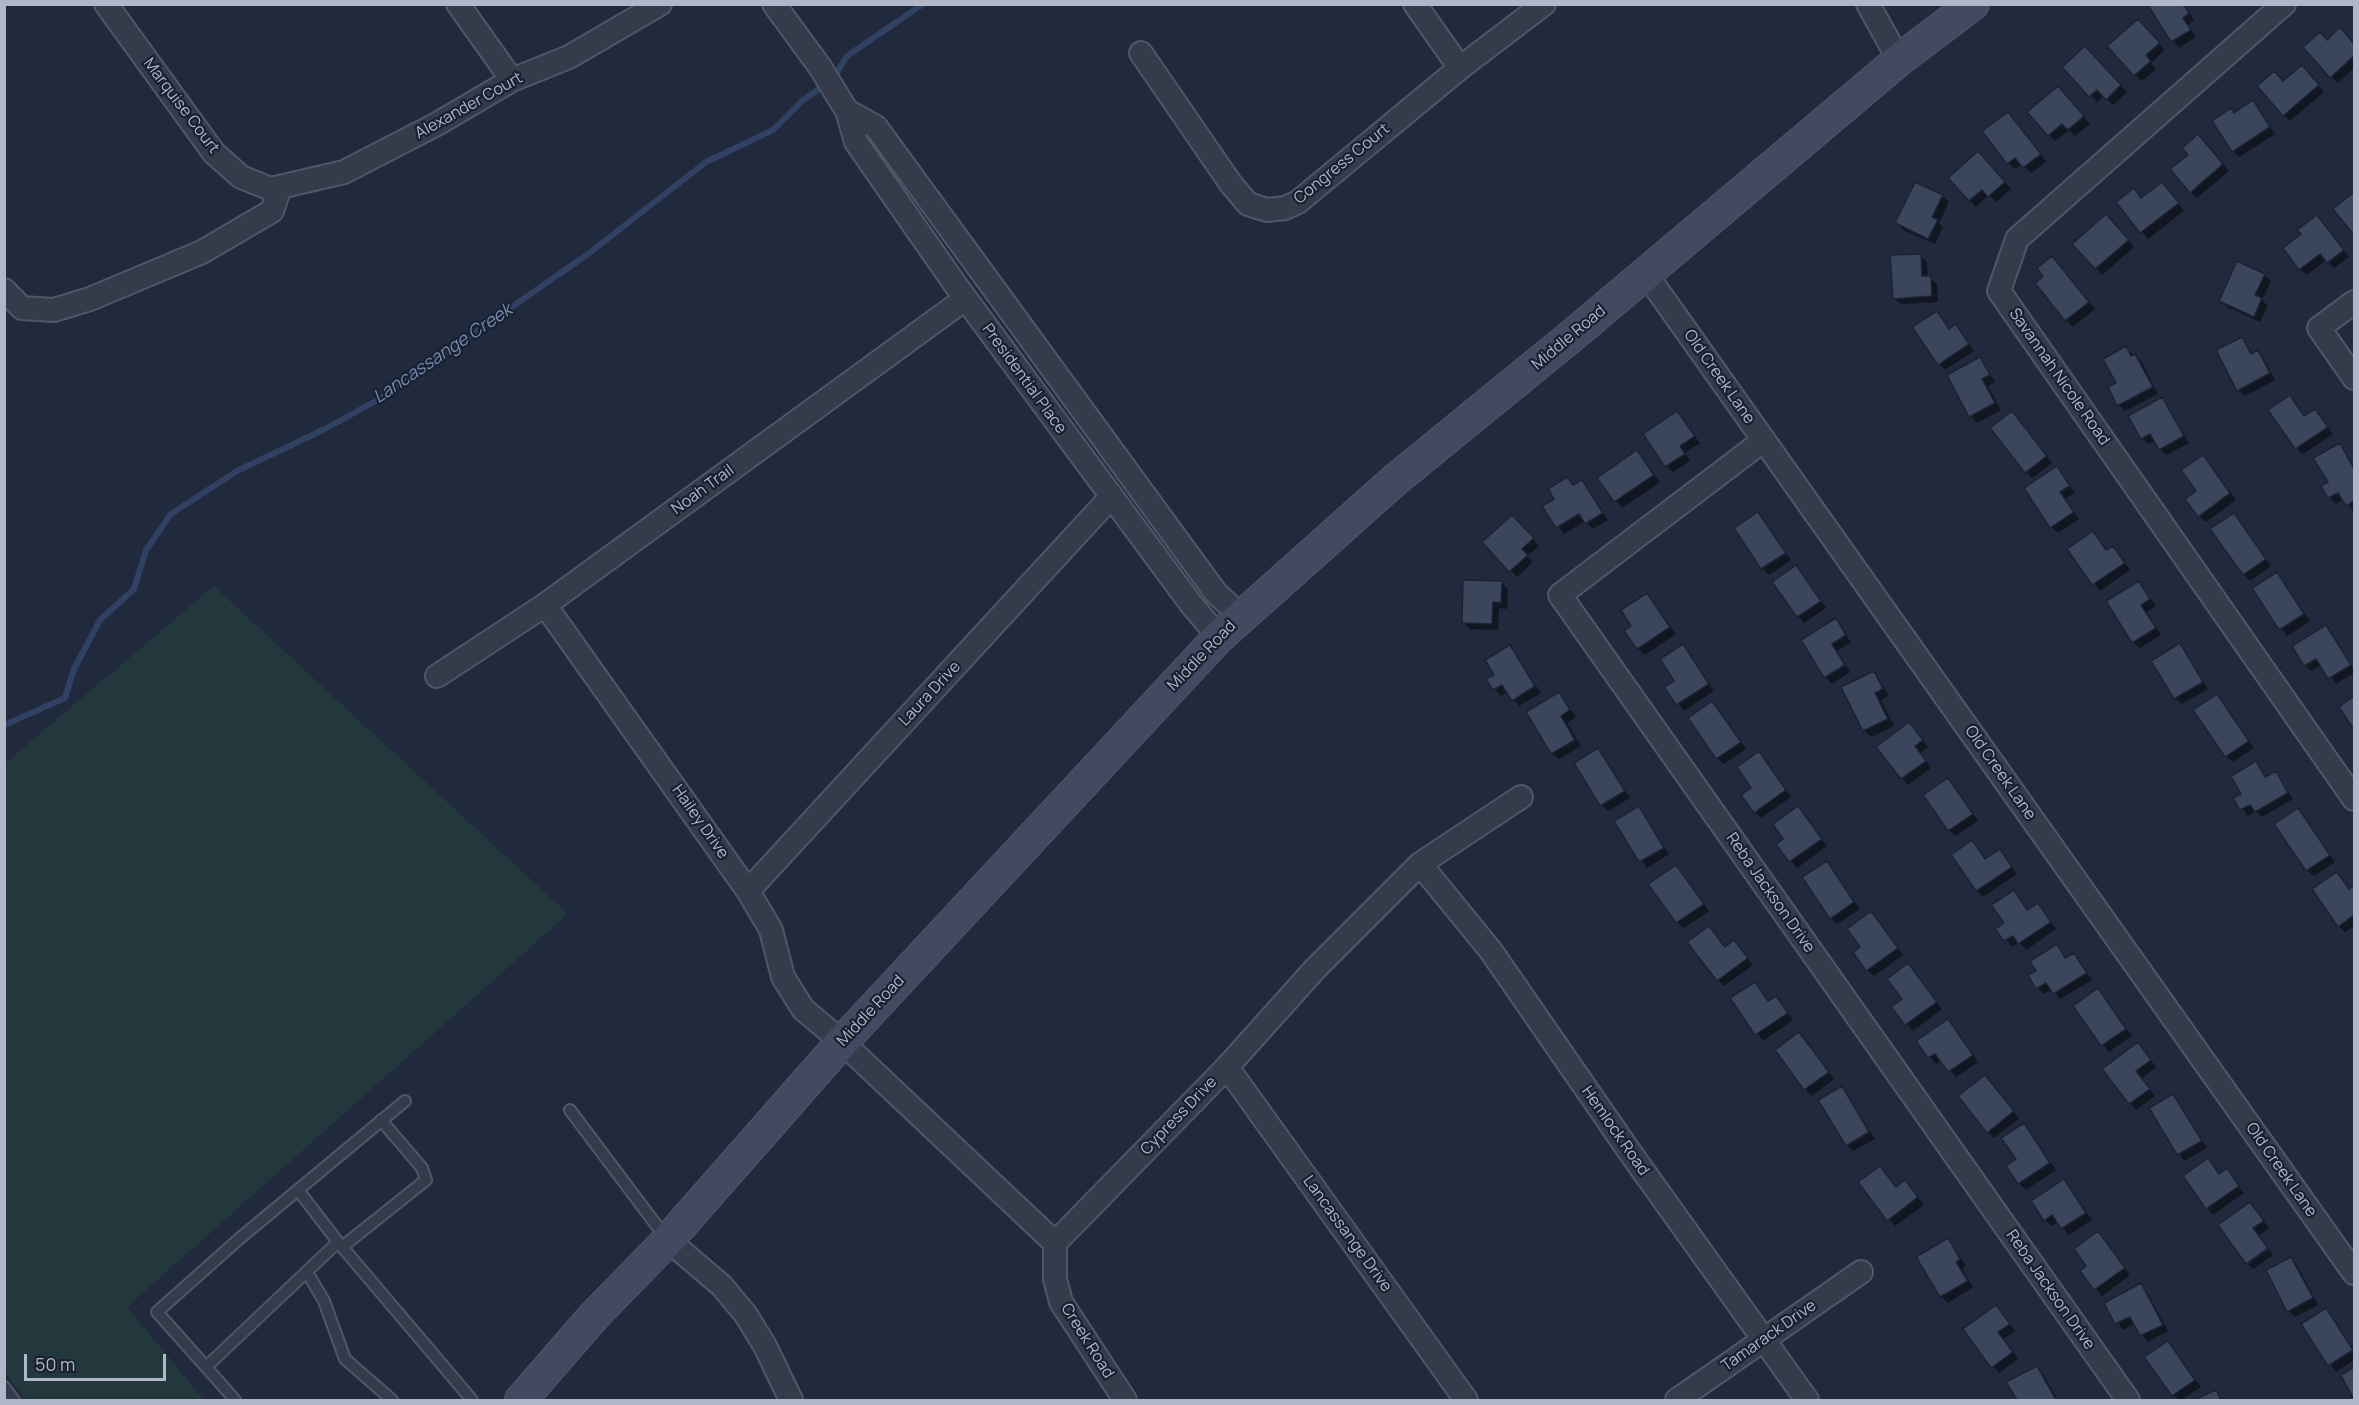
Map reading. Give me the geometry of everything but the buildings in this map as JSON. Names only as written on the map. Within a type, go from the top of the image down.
[{"type":"main road","name":"Middle Road","points":[[521,1401],[594,1316],[668,1240],[842,1041],[1230,627],[1395,480],[1647,273],[1899,60],[1973,4]]},
{"type":"street","name":"Marquise Court","points":[[106,4],[214,153],[241,177],[275,188]]},
{"type":"street","points":[[458,4],[512,80]]},
{"type":"street","name":"Alexander Court","points":[[275,188],[344,172],[446,119],[512,80],[569,57],[660,4]]},
{"type":"street","name":"Presidential Place","points":[[774,4],[820,67],[842,102],[856,142],[965,299],[1191,604],[1230,627]]},
{"type":"street","points":[[1415,4],[1460,68]]},
{"type":"street","name":"Congress Court","points":[[1141,54],[1231,184],[1248,204],[1267,210],[1285,208],[1298,202],[1460,68],[1544,4]]},
{"type":"street","points":[[1868,4],[1899,60]]},
{"type":"street","name":"Savannah Nicole Road","points":[[2284,4],[2017,239],[1999,291],[2355,799]]},
{"type":"street","name":"Presidential Place","points":[[842,102],[876,127],[1216,593],[1230,627]]},
{"type":"street","points":[[4,290],[22,308],[54,310],[90,299],[202,252],[272,211],[275,188]]},
{"type":"street","name":"Old Creek Lane","points":[[1647,273],[2355,1273]]},
{"type":"street","name":"Noah Trail","points":[[437,676],[545,605],[965,299]]},
{"type":"street","points":[[2355,302],[2319,328],[2355,378]]},
{"type":"street","name":"Reba Jackson Drive","points":[[1764,440],[1560,595],[2128,1401]]},
{"type":"street","name":"Laura Drive","points":[[748,891],[1111,497]]},
{"type":"street","name":"Hailey Drive","points":[[545,605],[748,891],[771,930],[783,977],[803,1009],[842,1041]]},
{"type":"street","name":"Cypress Drive","points":[[1055,1243],[1227,1067],[1315,969],[1420,864],[1521,797]]},
{"type":"street","name":"Hemlock Road","points":[[1420,864],[1491,951],[1807,1401]]},
{"type":"street","points":[[842,1041],[1055,1243]]},
{"type":"street","name":"Lancassange Drive","points":[[1227,1067],[1466,1401]]},
{"type":"street","points":[[668,1240],[722,1286],[746,1315],[765,1346],[791,1401]]},
{"type":"street","name":"Creek Road","points":[[1055,1243],[1055,1279],[1061,1302],[1125,1401]]},
{"type":"street","name":"Tamarack Drive","points":[[1677,1401],[1861,1272]]},
{"type":"lane","points":[[235,1401],[157,1312],[405,1101]]},
{"type":"lane","points":[[570,1110],[668,1240]]},
{"type":"lane","points":[[206,1367],[307,1272],[426,1180],[422,1168],[381,1120]]},
{"type":"lane","points":[[298,1190],[340,1245],[468,1399]]},
{"type":"lane","points":[[307,1272],[324,1301],[345,1359],[392,1401]]},
{"type":"lane","points":[[4,1387],[14,1401]]},
{"type":"green space","points":[[214,586],[568,914],[127,1307],[204,1400],[25,1400],[4,1371],[5,763]]},
{"type":"waterway","name":"Lancassange Creek","points":[[833,79],[847,56],[923,4]]},
{"type":"waterway","name":"Lancassange Creek","points":[[4,725],[65,698],[74,669],[100,620],[134,589],[146,550],[171,514],[237,471],[325,429],[381,398],[588,254],[706,162],[773,130],[803,100],[825,85]]}]
